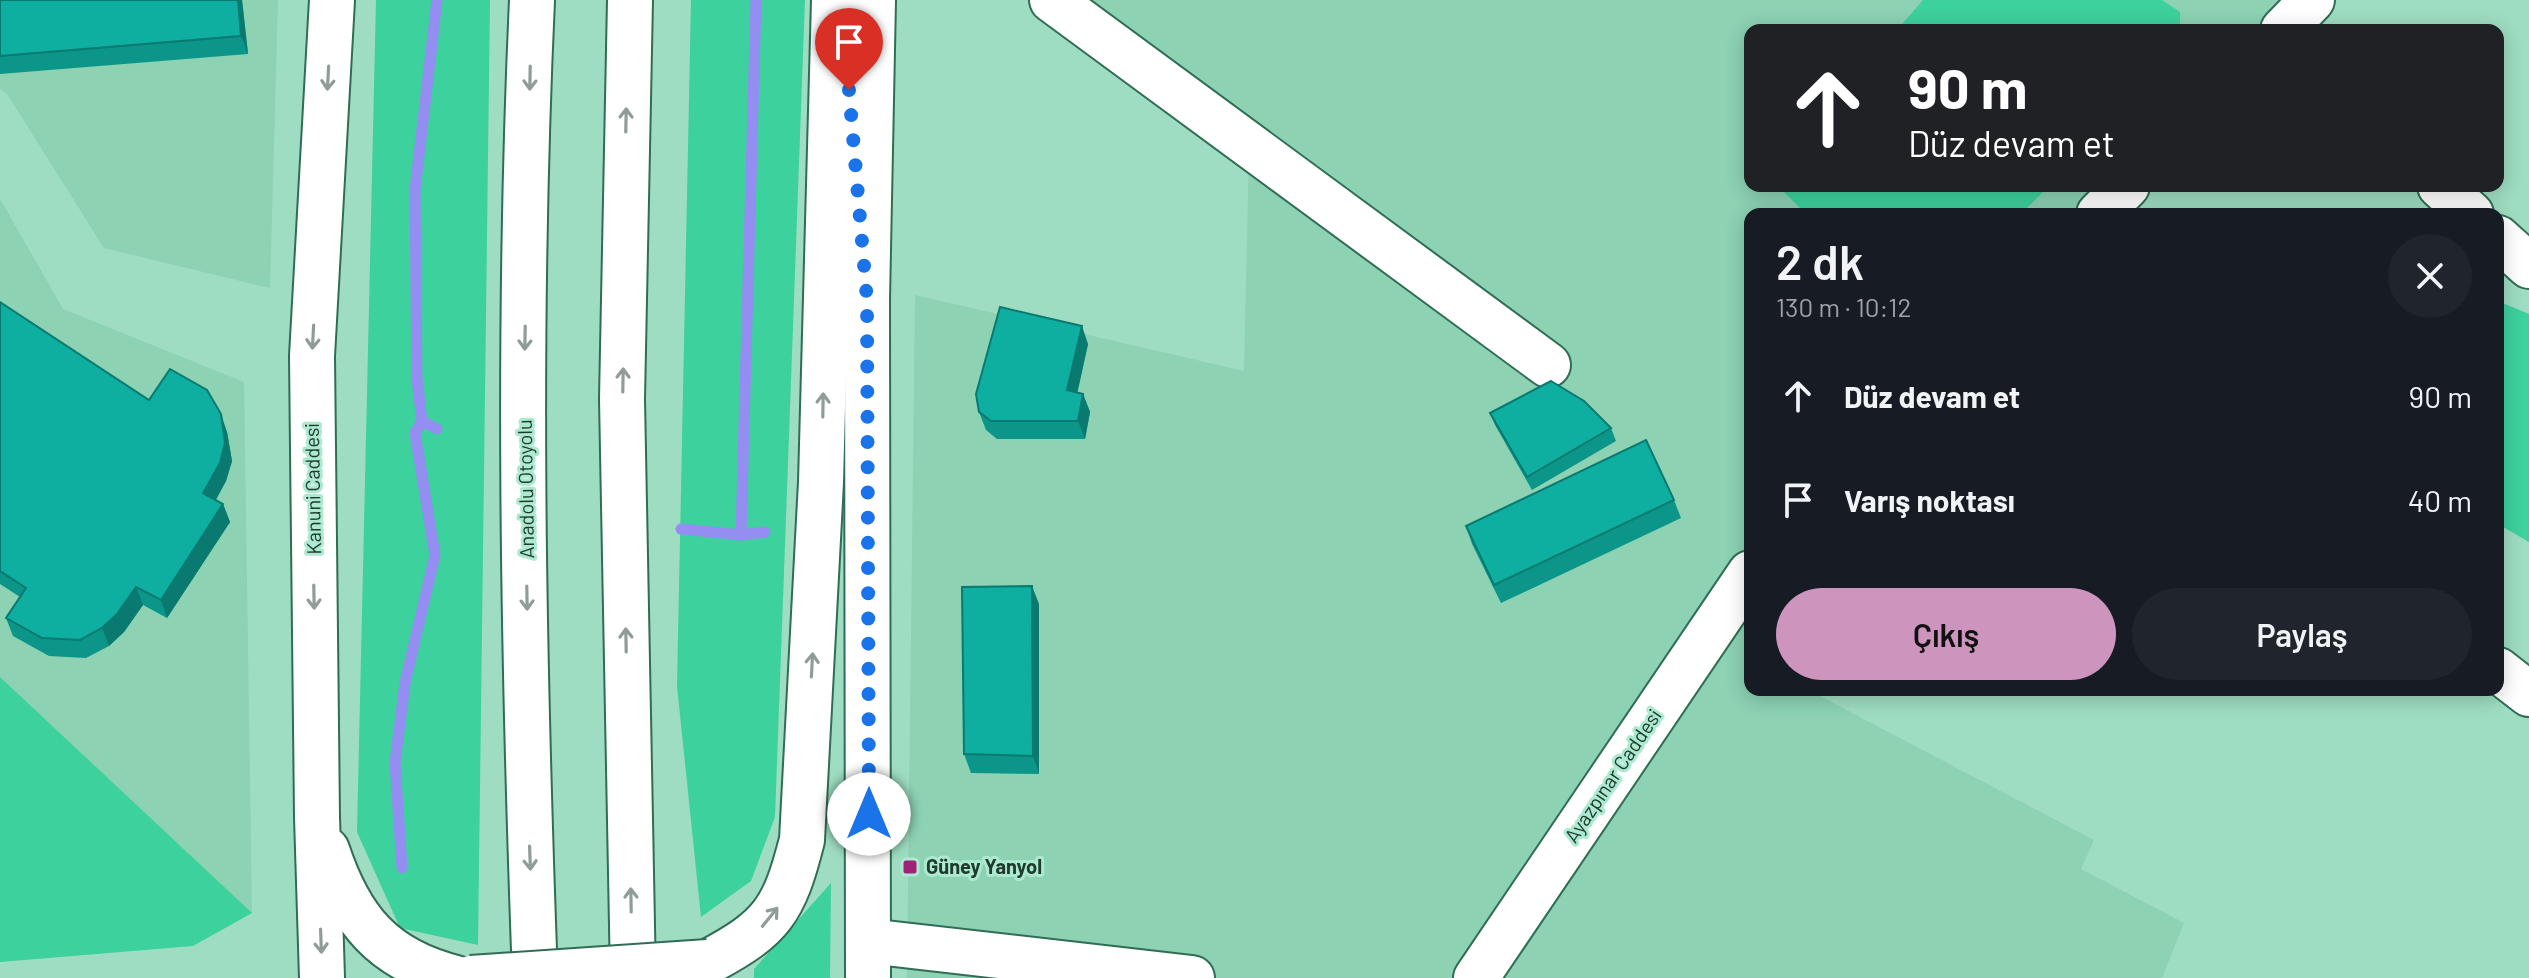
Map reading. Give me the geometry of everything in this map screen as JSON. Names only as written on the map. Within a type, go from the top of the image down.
[{"type":"main road","name":"Kanuni Caddesi","points":[[322,978],[317,817],[312,356],[332,0]]},
{"type":"main road","name":"Anadolu Otoyolu","points":[[532,0],[525,375],[529,818],[535,978]]},
{"type":"main road","points":[[630,0],[622,399],[633,978]]},
{"type":"main road","points":[[471,978],[708,962],[750,940],[774,916],[791,883],[802,840],[821,482],[834,0]]},
{"type":"main road","points":[[841,0],[867,300]]},
{"type":"main road","points":[[873,0],[867,300],[868,959],[1192,978]]},
{"type":"main road","points":[[1052,0],[1548,365]]},
{"type":"main road","points":[[2289,24],[2312,0]]},
{"type":"main road","points":[[2105,208],[2121,192]]},
{"type":"main road","points":[[2447,192],[2464,208]]},
{"type":"main road","points":[[2504,243],[2529,266]]},
{"type":"main road","name":"Ayazpınar Caddesi","points":[[1476,978],[1744,582]]},
{"type":"main road","points":[[2504,675],[2529,694]]},
{"type":"main road","points":[[317,817],[334,869],[355,912],[385,947],[421,969],[456,978]]},
{"type":"shaded area","points":[[0,0],[278,0],[270,288],[104,248],[7,94],[0,89]]},
{"type":"shaded area","points":[[1044,0],[2292,0],[2268,24],[1744,24],[1744,192],[2104,192],[2088,208],[1744,208],[1744,696],[1820,696],[2094,840],[2081,869],[2184,923],[2162,978],[907,978],[915,295],[1244,371],[1249,150]]},
{"type":"shaded area","points":[[0,199],[63,309],[244,382],[252,913],[0,677]]},
{"type":"green space","points":[[376,0],[490,0],[478,945],[400,928],[357,832]]},
{"type":"green space","points":[[691,0],[805,0],[775,817],[751,881],[701,917],[677,686]]},
{"type":"green space","points":[[1923,0],[2162,0],[2180,12],[2180,24],[1902,24]]},
{"type":"green space","points":[[1784,192],[2043,192],[2027,208],[1800,208]]},
{"type":"green space","points":[[2504,304],[2529,314],[2529,542],[2504,527]]},
{"type":"green space","points":[[0,677],[252,913],[193,946],[0,962]]},
{"type":"green space","points":[[831,883],[830,978],[754,978],[754,969]]},
{"type":"building","points":[[0,0],[238,0],[241,36],[0,56]]},
{"type":"building","points":[[0,302],[149,400],[170,369],[207,390],[221,414],[225,443],[220,463],[203,493],[223,504],[161,600],[136,587],[117,614],[102,628],[80,640],[42,638],[6,618],[26,588],[0,571]]},
{"type":"building","points":[[1000,307],[1082,326],[1067,390],[1083,394],[1078,421],[991,421],[979,412],[976,394]]},
{"type":"building","points":[[1551,381],[1584,401],[1611,428],[1527,477],[1490,413]]},
{"type":"building","points":[[1646,440],[1674,500],[1494,585],[1466,526]]},
{"type":"building","points":[[1032,586],[1033,756],[964,754],[962,587]]},
{"type":"waterway","points":[[402,868],[395,763],[405,683],[435,555],[415,433],[422,421],[417,379],[415,190],[437,0]]},
{"type":"waterway","points":[[741,535],[756,0]]},
{"type":"waterway","points":[[422,421],[437,429]]},
{"type":"waterway","points":[[681,529],[741,535],[765,532]]},
{"type":"place","name":"Güney Yanyol","points":[[910,867]]},
{"type":"route","points":[[849,90],[867,300],[869,814]]}]
